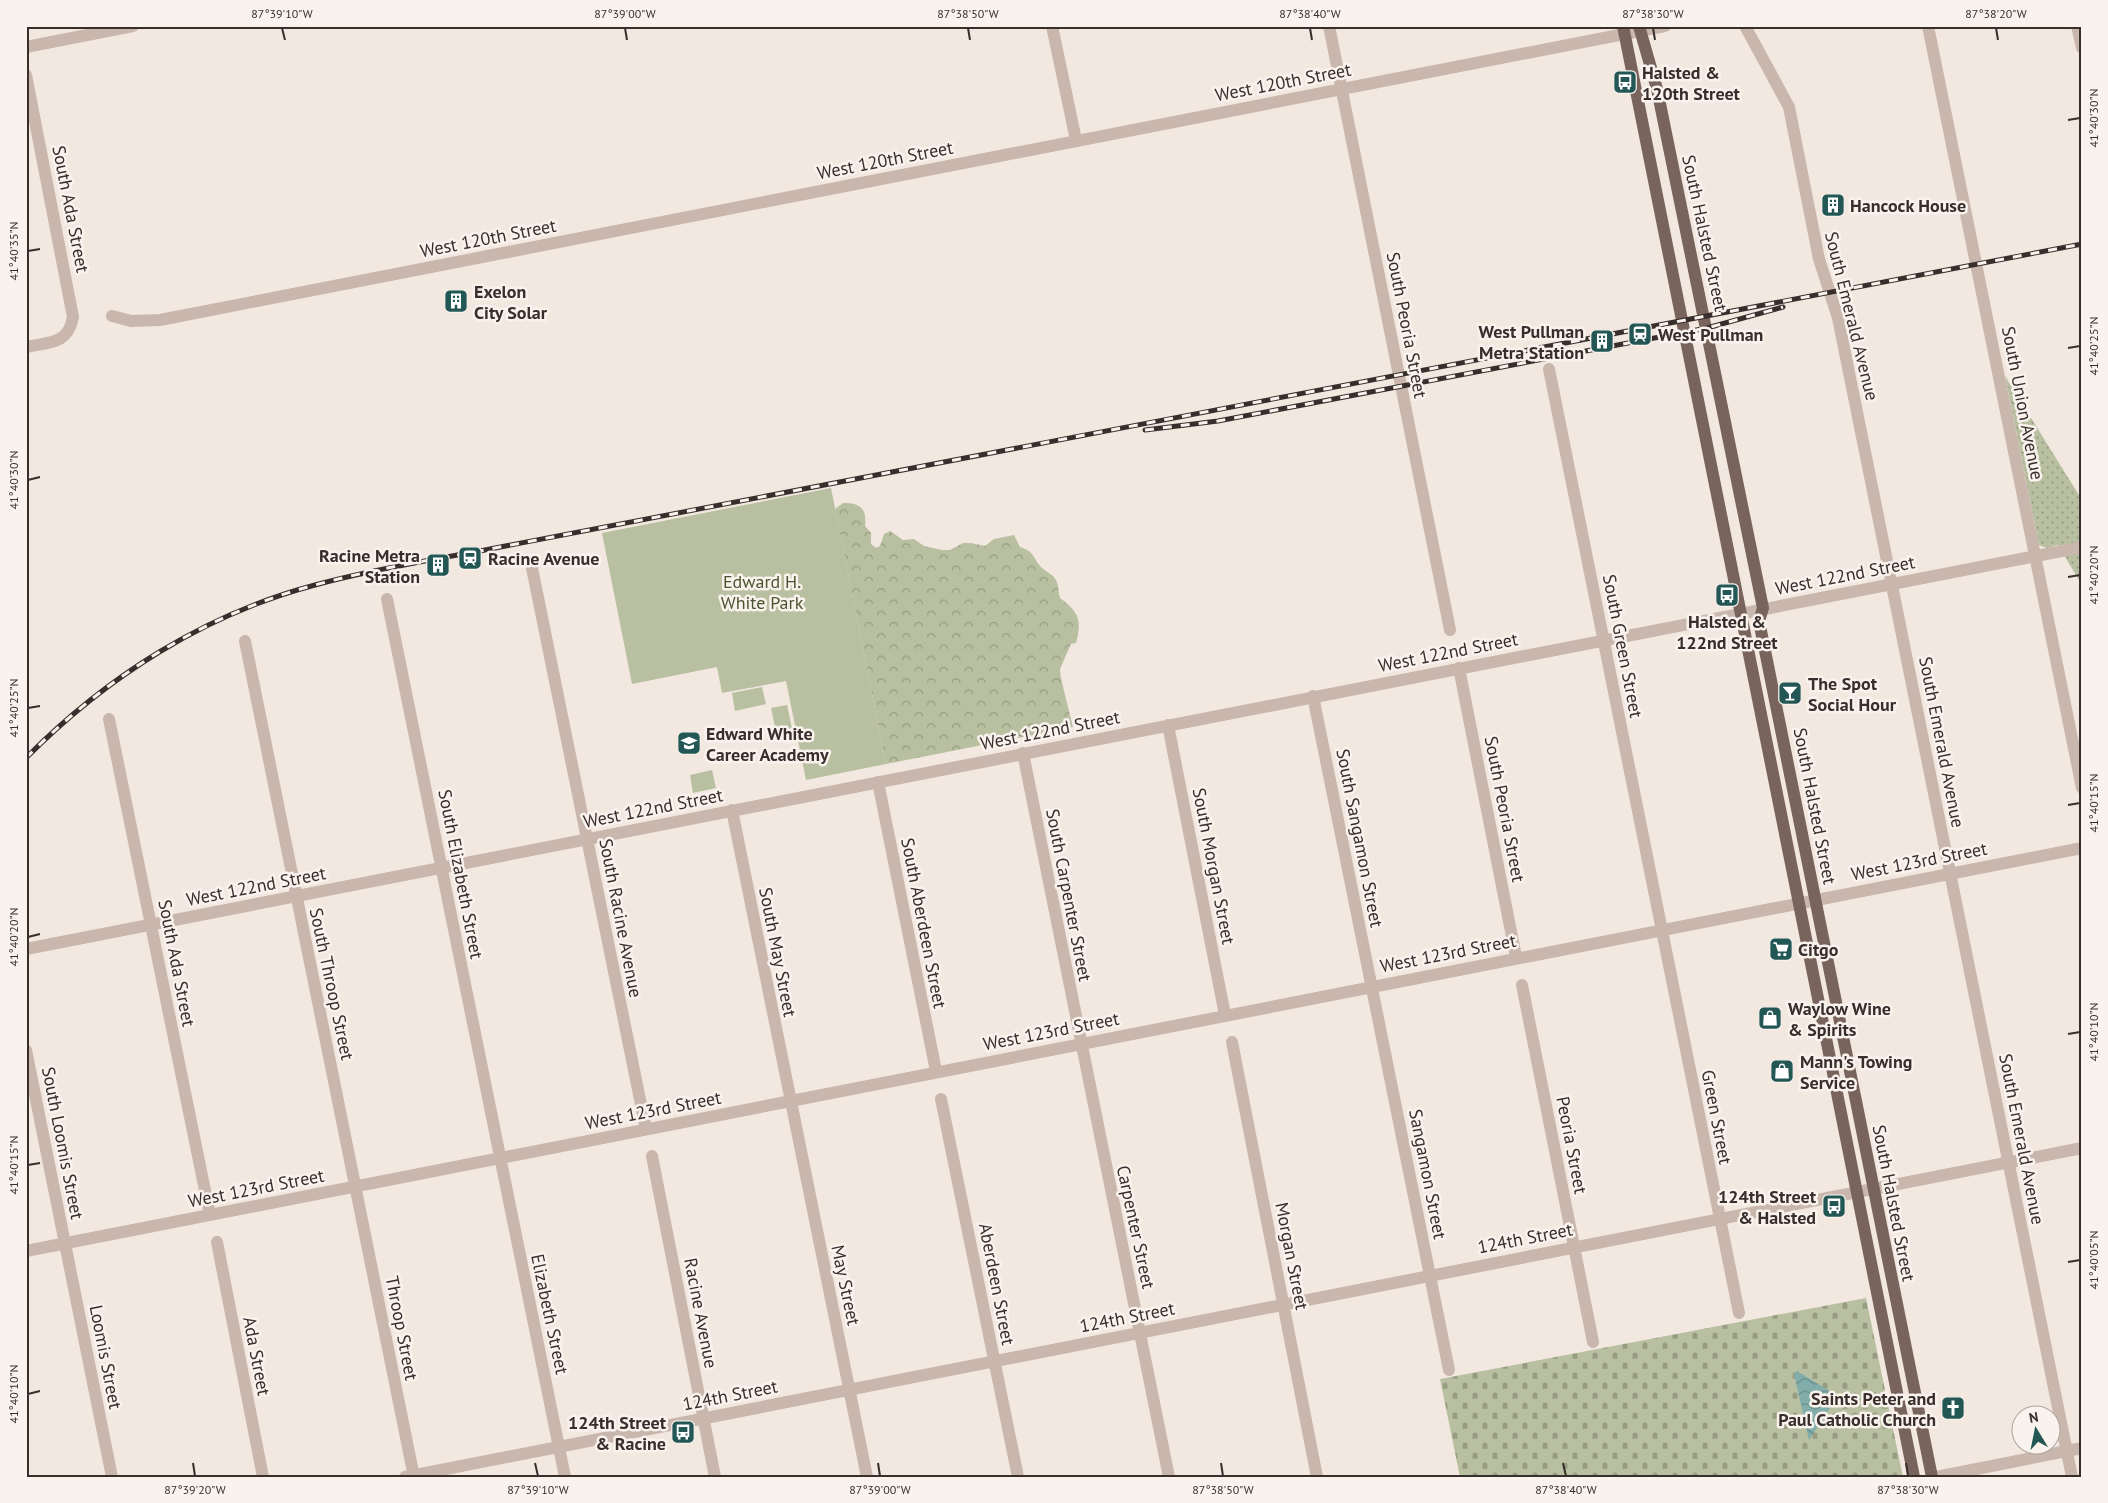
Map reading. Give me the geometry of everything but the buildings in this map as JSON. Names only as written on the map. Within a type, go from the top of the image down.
[{"type":"main road","name":"South Halsted Street","points":[[1639,29],[1657,89],[1763,608],[1759,621],[1932,1477]]},
{"type":"main road","name":"South Halsted Street","points":[[1624,30],[1914,1477]]},
{"type":"street","points":[[26,47],[133,26]]},
{"type":"street","points":[[1052,26],[1076,140]]},
{"type":"street","name":"South Peoria Street","points":[[1329,26],[1450,630]]},
{"type":"street","name":"West 120th Street","points":[[112,316],[131,321],[160,320],[1341,88],[1624,30],[1665,26]]},
{"type":"street","name":"South Emerald Avenue","points":[[1745,26],[1789,107],[1819,259],[1838,318],[2072,1477]]},
{"type":"street","name":"South Union Avenue","points":[[1928,26],[2082,788]]},
{"type":"street","points":[[2077,26],[2082,48]]},
{"type":"street","name":"South Ada Street","points":[[26,76],[73,307],[73,317],[69,332],[56,341],[26,347]]},
{"type":"street","name":"South Green Street","points":[[1549,370],[1662,929]]},
{"type":"street","name":"West 122nd Street","points":[[26,949],[2082,547]]},
{"type":"street","name":"South Racine Avenue","points":[[532,568],[646,1129]]},
{"type":"street","name":"South Elizabeth Street","points":[[388,599],[500,1158]]},
{"type":"street","name":"South Throop Street","points":[[245,641],[356,1186]]},
{"type":"street","name":"South Peoria Street","points":[[1459,668],[1516,957]]},
{"type":"street","name":"South Sangamon Street","points":[[1313,696],[1372,986]]},
{"type":"street","name":"South Ada Street","points":[[110,719],[210,1215]]},
{"type":"street","name":"South Morgan Street","points":[[1168,725],[1225,1015]]},
{"type":"street","name":"South Carpenter Street","points":[[1024,753],[1081,1044]]},
{"type":"street","name":"South Aberdeen Street","points":[[878,782],[936,1071]]},
{"type":"street","name":"South May Street","points":[[732,810],[790,1100]]},
{"type":"street","name":"West 123rd Street","points":[[26,1251],[1516,957],[2082,848]]},
{"type":"street","name":"Green Street","points":[[1662,929],[1739,1313]]},
{"type":"street","name":"Peoria Street","points":[[1522,985],[1593,1342]]},
{"type":"street","name":"Sangamon Street","points":[[1372,986],[1449,1370]]},
{"type":"street","name":"Morgan Street","points":[[1232,1042],[1317,1477]]},
{"type":"street","name":"Carpenter Street","points":[[1081,1044],[1168,1477]]},
{"type":"street","name":"South Loomis Street","points":[[26,1050],[65,1243]]},
{"type":"street","name":"Aberdeen Street","points":[[942,1099],[1018,1477]]},
{"type":"street","name":"May Street","points":[[790,1100],[867,1477]]},
{"type":"street","name":"124th Street","points":[[411,1476],[1574,1246],[2082,1148]]},
{"type":"street","name":"Racine Avenue","points":[[652,1156],[715,1477]]},
{"type":"street","name":"Elizabeth Street","points":[[500,1158],[565,1477]]},
{"type":"street","name":"Throop Street","points":[[356,1186],[411,1476]]},
{"type":"street","name":"Ada Street","points":[[217,1242],[263,1477]]},
{"type":"street","name":"Loomis Street","points":[[65,1243],[112,1477]]},
{"type":"street","points":[[1936,1477],[2082,1448]]},
{"type":"green space","points":[[2005,376],[2082,500],[2082,585],[2058,545],[2047,548],[2039,545]]},
{"type":"green space","name":"Edward H. White Park","points":[[831,488],[886,764],[806,780],[786,681],[722,693],[717,667],[632,684],[602,533]]},
{"type":"green space","points":[[843,503],[854,504],[861,508],[865,515],[865,526],[871,533],[871,544],[876,548],[880,546],[884,534],[890,531],[903,540],[914,539],[924,546],[942,550],[950,550],[963,543],[985,546],[994,539],[1014,535],[1020,547],[1031,553],[1042,568],[1054,577],[1058,584],[1060,598],[1075,612],[1079,622],[1076,643],[1071,644],[1060,670],[1073,727],[886,764],[835,509]]},
{"type":"green space","points":[[762,687],[766,704],[735,711],[732,693]]},
{"type":"green space","points":[[787,705],[793,733],[785,735],[786,739],[778,741],[771,708]]},
{"type":"green space","points":[[712,770],[716,788],[693,793],[690,775]]},
{"type":"green space","points":[[1866,1298],[1903,1477],[1460,1477],[1440,1379]]},
{"type":"water","points":[[1797,1371],[1838,1396],[1809,1440],[1794,1374]]},
{"type":"railway","points":[[26,758],[89,701],[159,652],[196,631],[274,597],[337,579],[2082,244]]},
{"type":"railway","points":[[1145,430],[1218,421],[1707,328],[1783,307]]},
{"type":"place","name":"Halsted & 120th Street","points":[[1625,82]]},
{"type":"place","name":"Hancock House","points":[[1833,205]]},
{"type":"place","name":"Exelon City Solar","points":[[456,301]]},
{"type":"place","name":"West Pullman","points":[[1640,334]]},
{"type":"place","name":"West Pullman Metra Station","points":[[1602,341]]},
{"type":"place","name":"Racine Avenue","points":[[470,558]]},
{"type":"place","name":"Racine Metra Station","points":[[438,565]]},
{"type":"place","name":"Halsted & 122nd Street","points":[[1727,595]]},
{"type":"place","name":"The Spot Social Hour","points":[[1790,693]]},
{"type":"place","name":"Edward White Career Academy","points":[[689,743]]},
{"type":"place","name":"Citgo","points":[[1781,949]]},
{"type":"place","name":"Waylow Wine & Spirits","points":[[1770,1018]]},
{"type":"place","name":"Mann's Towing Service","points":[[1782,1071]]},
{"type":"place","name":"124th Street & Halsted","points":[[1834,1206]]},
{"type":"place","name":"Saints Peter and Paul Catholic Church","points":[[1953,1408]]},
{"type":"place","name":"124th Street & Racine","points":[[683,1432]]}]
